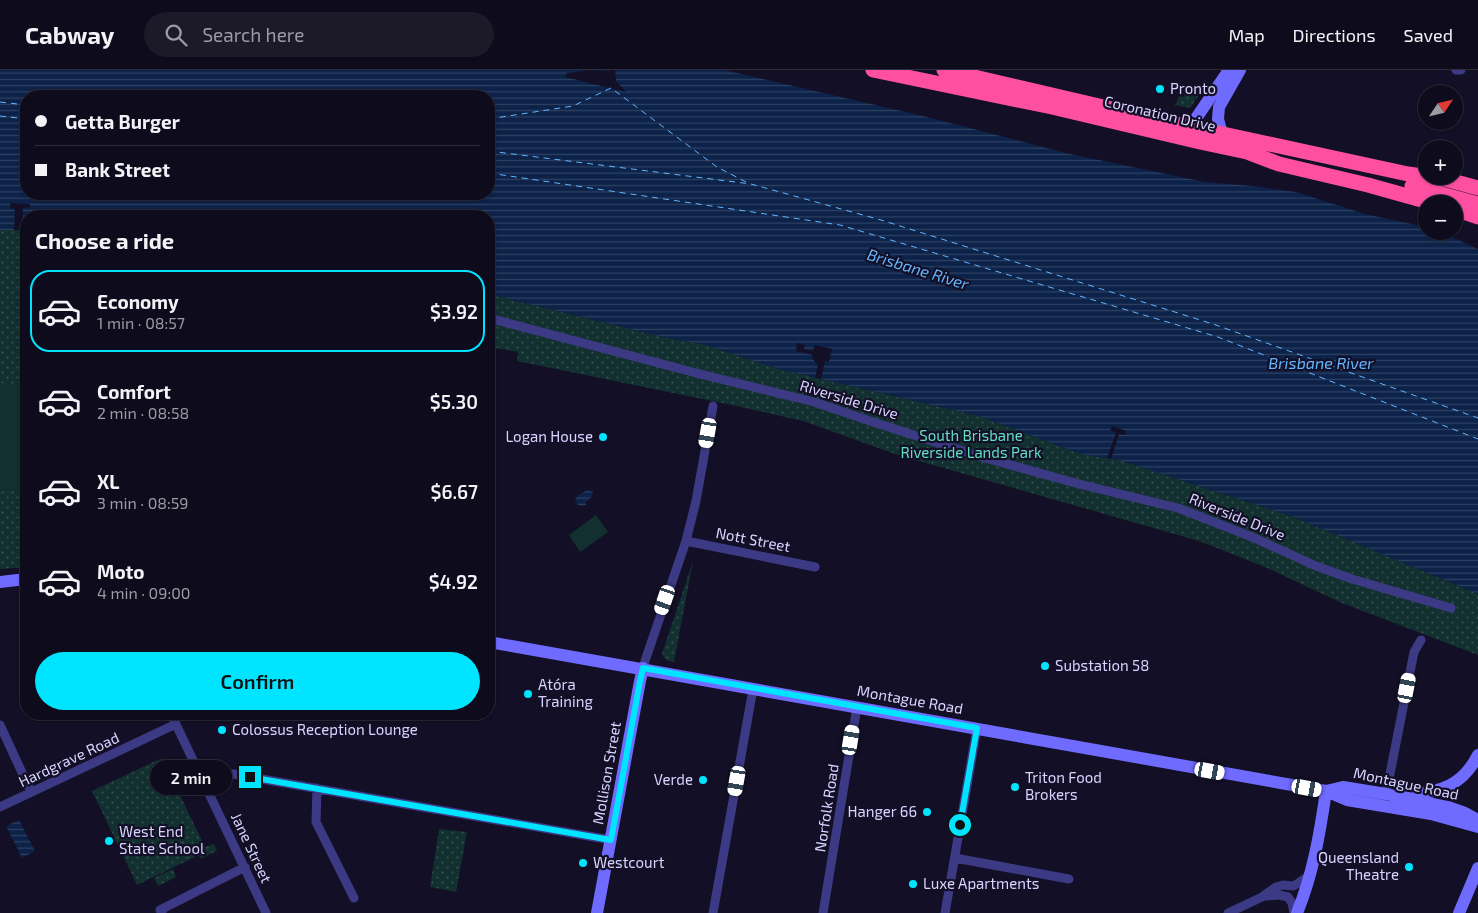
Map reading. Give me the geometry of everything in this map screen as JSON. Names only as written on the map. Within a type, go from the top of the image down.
[{"type":"highway","name":"Coronation Drive","points":[[873,70],[1052,107],[1187,132],[1222,134],[1408,174],[1445,179],[1478,188]]},
{"type":"highway","name":"Coronation Drive","points":[[944,70],[1187,132],[1279,164],[1418,198]]},
{"type":"highway","points":[[1246,152],[1279,156],[1396,182],[1478,204]]},
{"type":"highway","points":[[1463,212],[1478,217]]},
{"type":"street","points":[[1187,132],[1230,70]]},
{"type":"street","points":[[1222,134],[1218,119],[1219,107],[1240,70]]},
{"type":"street","points":[[1456,70],[1461,70]]},
{"type":"street","name":"Riverside Drive","points":[[495,320],[691,372],[814,402],[982,457],[1071,482],[1178,508],[1252,536],[1325,570],[1451,608]]},
{"type":"street","points":[[643,668],[686,541],[696,501],[713,406]]},
{"type":"street","name":"Nott Street","points":[[686,541],[815,567]]},
{"type":"street","points":[[0,582],[20,580]]},
{"type":"street","points":[[1421,640],[1414,652],[1386,794],[1427,793],[1445,788],[1466,772],[1478,755]]},
{"type":"street","name":"Montague Road","points":[[495,643],[1326,791],[1347,800],[1431,814],[1478,827]]},
{"type":"street","name":"Mollison Street","points":[[597,913],[643,668]]},
{"type":"street","points":[[713,913],[753,688]]},
{"type":"street","name":"Norfolk Road","points":[[823,913],[857,707]]},
{"type":"street","name":"Jane Street","points":[[174,720],[266,913]]},
{"type":"street","name":"Hardgrave Road","points":[[0,808],[176,724]]},
{"type":"street","points":[[0,725],[32,792]]},
{"type":"street","points":[[945,913],[977,728]]},
{"type":"street","points":[[205,783],[213,783],[222,776],[233,774],[611,840]]},
{"type":"street","name":"Montague Road","points":[[1326,791],[1343,787],[1386,794],[1448,807],[1478,820]]},
{"type":"street","points":[[317,788],[316,822],[354,898]]},
{"type":"street","points":[[1295,913],[1314,860],[1326,791]]},
{"type":"street","points":[[955,858],[1068,879]]},
{"type":"street","points":[[161,912],[245,867]]},
{"type":"street","points":[[1460,913],[1478,868]]},
{"type":"street","points":[[1228,913],[1262,897],[1278,886],[1298,884],[1310,875]]},
{"type":"street","points":[[1262,897],[1279,895],[1288,897],[1295,913]]},
{"type":"green space","points":[[1186,85],[1204,88],[1190,108],[1174,105],[1179,96],[1184,97]]},
{"type":"green space","points":[[0,230],[20,230],[20,567],[0,569]]},
{"type":"green space","name":"South Brisbane Riverside Lands Park","points":[[495,295],[667,338],[702,344],[779,369],[979,416],[1070,450],[1119,460],[1291,516],[1478,594],[1478,655],[1342,603],[1265,567],[1199,541],[898,455],[803,421],[517,361],[518,352],[495,348]]},
{"type":"green space","points":[[0,383],[20,385],[20,491],[0,489]]},
{"type":"green space","points":[[596,515],[608,532],[580,552],[569,535]]},
{"type":"green space","points":[[693,561],[674,662],[672,662],[665,659],[662,654]]},
{"type":"green space","points":[[162,758],[205,847],[214,844],[217,851],[200,859],[199,855],[137,885],[92,791]]},
{"type":"green space","points":[[439,829],[467,832],[456,892],[430,887]]},
{"type":"green space","points":[[173,869],[176,877],[158,886],[154,878]]},
{"type":"water","name":"Brisbane River","points":[[0,70],[724,70],[919,115],[1070,154],[1205,182],[1296,192],[1365,214],[1418,225],[1418,240],[1458,240],[1478,249],[1478,594],[1291,516],[1119,460],[1070,450],[979,416],[779,369],[702,344],[667,338],[495,295],[495,210],[20,210],[20,230],[0,230]]},
{"type":"water","points":[[587,490],[593,492],[592,496],[586,502],[586,505],[578,505],[575,501],[577,496]]},
{"type":"water","points":[[19,820],[35,851],[22,858],[6,826]]},
{"type":"pier","points":[[615,70],[616,81],[626,92],[565,77],[567,73]]},
{"type":"pier","points":[[10,203],[30,204],[30,208],[20,210],[20,230],[14,230],[15,209],[10,208]]},
{"type":"pier","points":[[797,343],[805,345],[804,349],[813,351],[815,345],[832,349],[829,362],[825,361],[821,379],[815,378],[818,365],[812,358],[813,355],[796,351]]},
{"type":"pier","points":[[1112,426],[1126,431],[1125,435],[1119,434],[1111,459],[1107,458],[1116,433],[1110,430]]},
{"type":"ferry route","points":[[495,118],[573,106],[611,88],[717,167],[748,183]]},
{"type":"ferry route","points":[[0,102],[20,104]]},
{"type":"ferry route","points":[[0,116],[20,118]]},
{"type":"ferry route","points":[[495,152],[751,184],[881,220],[1213,324],[1478,418]]},
{"type":"ferry route","points":[[495,174],[840,225],[1218,337],[1478,439]]},
{"type":"place","name":"Pronto","points":[[1160,89]]},
{"type":"place","name":"Logan House","points":[[603,437]]},
{"type":"place","name":"Substation 58","points":[[1045,666]]},
{"type":"place","name":"Atóra Training","points":[[528,694]]},
{"type":"place","name":"Colossus Reception Lounge","points":[[222,730]]},
{"type":"place","name":"Verde","points":[[703,780]]},
{"type":"place","name":"Triton Food Brokers","points":[[1015,787]]},
{"type":"place","name":"Hanger 66","points":[[927,812]]},
{"type":"place","name":"West End State School","points":[[109,841]]},
{"type":"place","name":"Westcourt","points":[[583,863]]},
{"type":"place","name":"Queensland Theatre","points":[[1409,867]]},
{"type":"place","name":"Luxe Apartments","points":[[913,884]]},
{"type":"route","points":[[250,777],[611,840],[643,668],[977,728],[960,825]]}]
